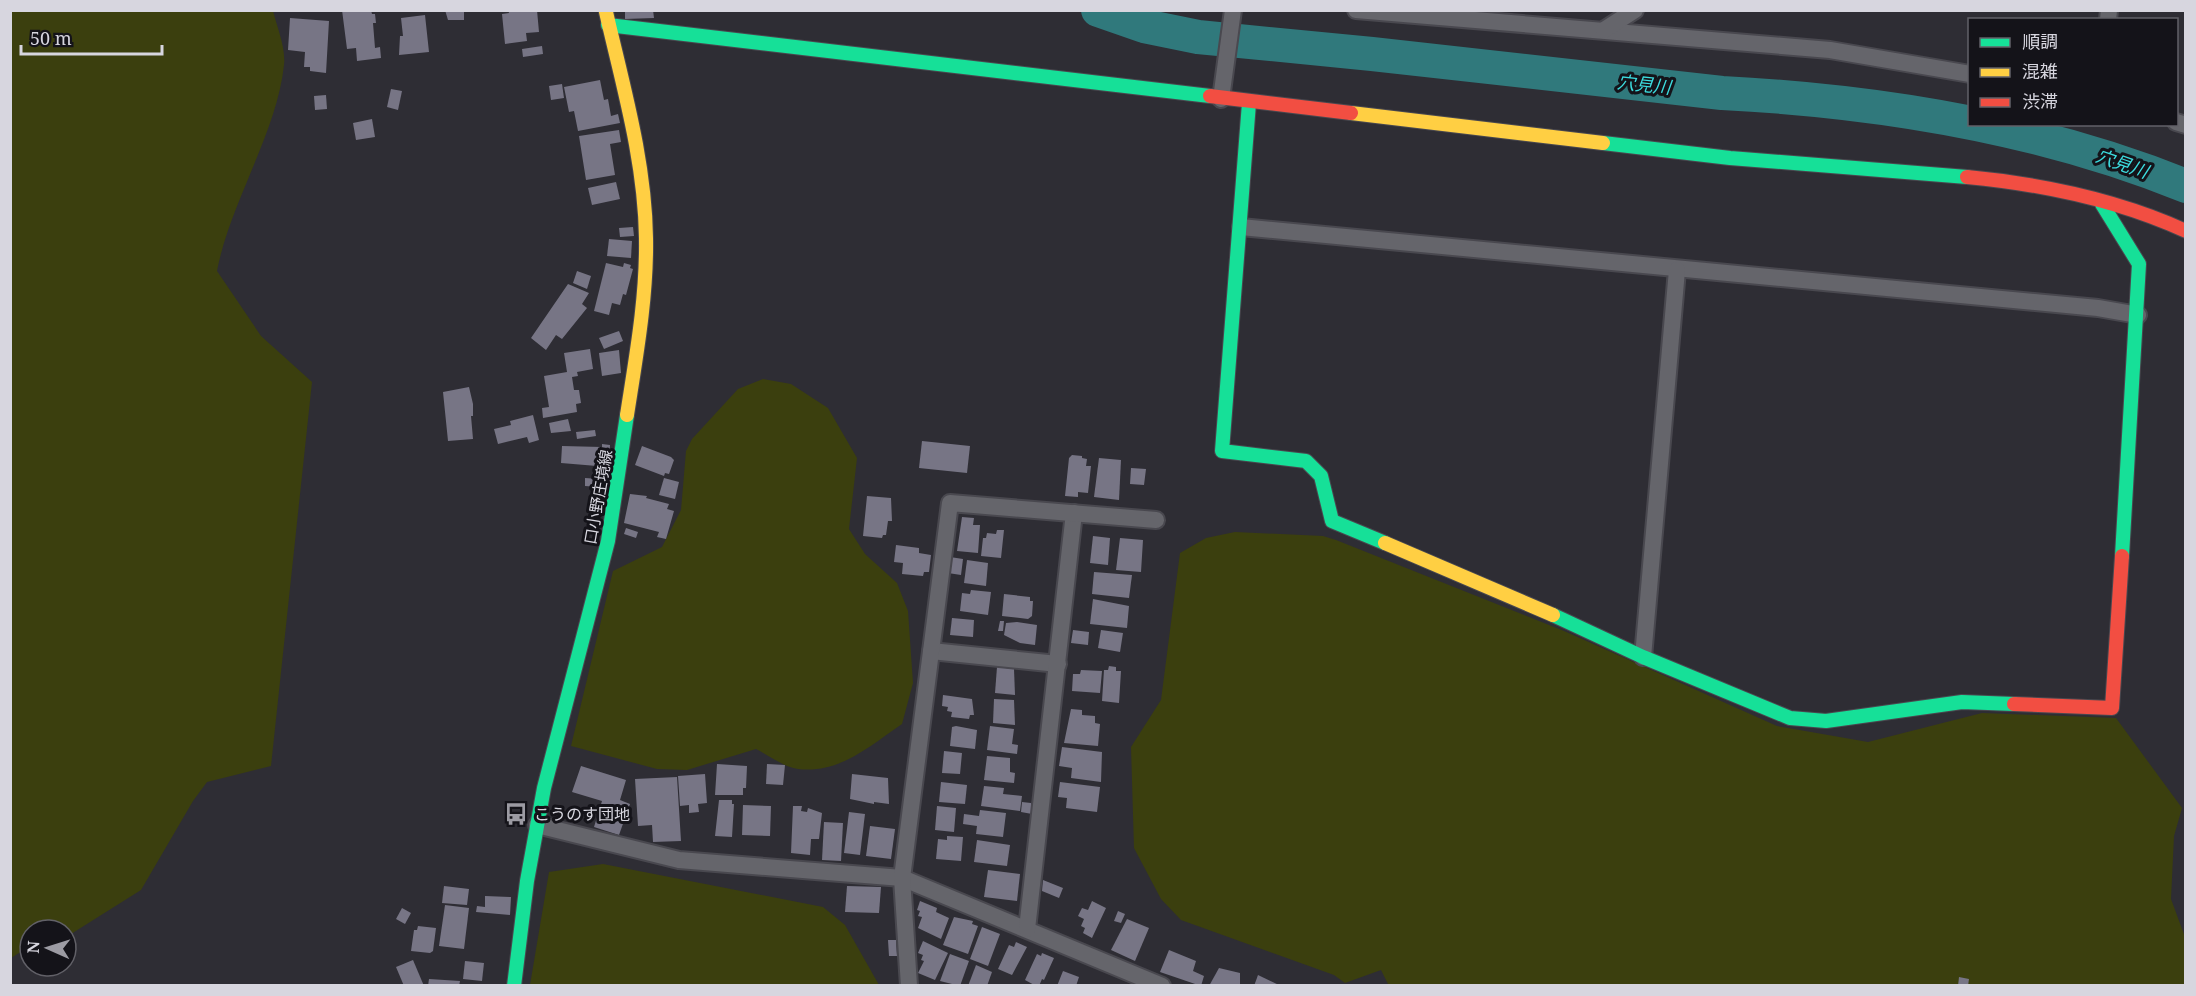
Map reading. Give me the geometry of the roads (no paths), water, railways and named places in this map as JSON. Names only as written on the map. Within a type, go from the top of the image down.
[{"type":"street","points":[[1221,99],[1233,10]]},
{"type":"street","points":[[1356,10],[1830,50],[1968,74]]},
{"type":"street","points":[[1604,30],[1635,10]]},
{"type":"street","points":[[607,18],[1221,99],[1730,158],[2010,182],[2144,212],[2186,231]]},
{"type":"street","name":"口小野庄境線","points":[[514,986],[544,788],[608,541],[639,336],[646,238],[639,160],[607,18]]},
{"type":"street","points":[[1249,102],[1222,451],[1306,461],[1321,476],[1332,521],[1496,589],[1643,657],[1790,718],[1826,722],[1962,702],[2112,708],[2138,315],[2139,264],[2102,204]]},
{"type":"street","points":[[1240,227],[2098,308],[2138,315]]},
{"type":"street","points":[[1643,657],[1677,270]]},
{"type":"street","points":[[909,986],[902,878],[950,502],[1156,520]]},
{"type":"street","points":[[1027,928],[1074,513]]},
{"type":"street","points":[[931,651],[1058,664]]},
{"type":"street","points":[[537,825],[679,860],[902,878],[1027,928],[1159,985]]},
{"type":"waterway","name":"穴見川","points":[[1098,10],[1144,26],[1198,37],[1722,93],[1840,103],[1899,110],[1968,122]]},
{"type":"waterway","name":"穴見川","points":[[1985,126],[2074,148],[2131,165],[2186,186]]},
{"type":"place","name":"こうのす団地","points":[[516,814]]}]
